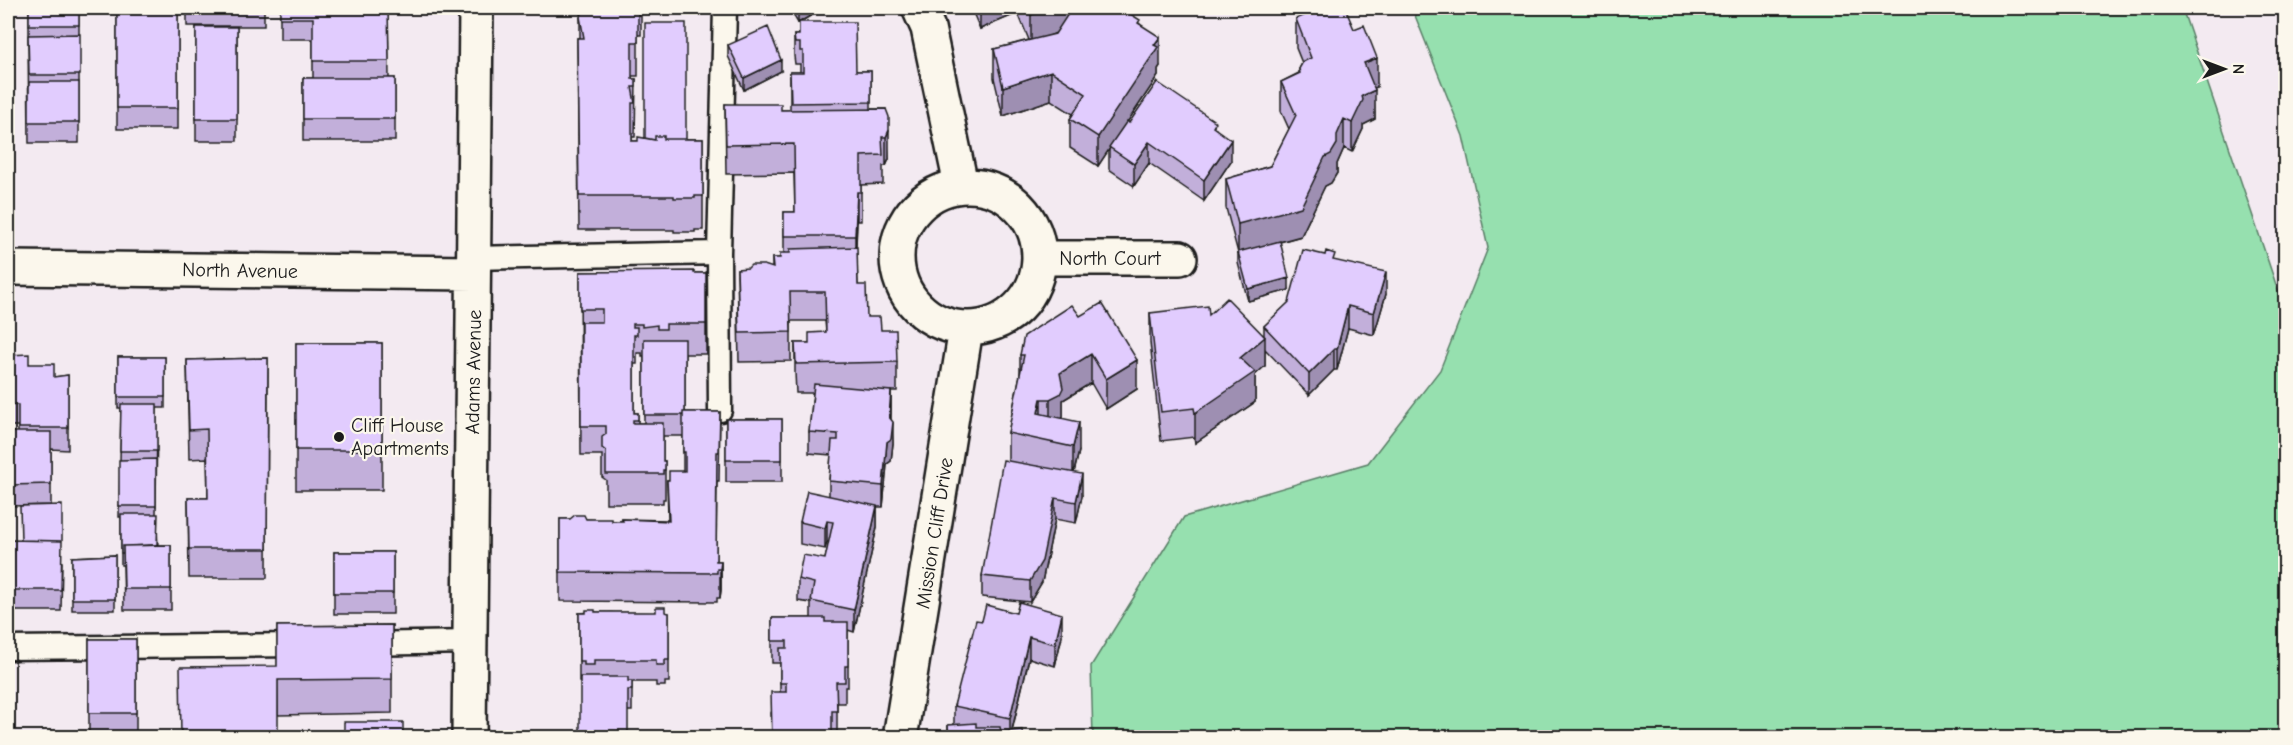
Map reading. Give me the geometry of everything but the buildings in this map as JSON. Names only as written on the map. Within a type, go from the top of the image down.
[{"type":"street","name":"Adams Avenue","points":[[469,738],[476,8]]},
{"type":"street","points":[[919,8],[928,28],[961,185]]},
{"type":"street","points":[[961,185],[990,189],[1016,204],[1034,228],[1039,258],[1034,285],[1017,309],[994,324],[966,329],[940,323],[917,308],[902,286],[897,259],[901,232],[914,210],[936,193],[961,185]]},
{"type":"street","name":"North Court","points":[[1039,258],[1180,258]]},
{"type":"street","name":"North Avenue","points":[[8,268],[473,265]]},
{"type":"street","name":"Mission Cliff Drive","points":[[900,738],[966,329]]},
{"type":"lane","points":[[720,410],[719,254],[725,8]]},
{"type":"lane","points":[[473,265],[719,254]]},
{"type":"lane","points":[[8,648],[470,642]]},
{"type":"green space","points":[[1412,8],[2182,8],[2285,311],[2285,737],[1093,737],[1091,666],[1184,517],[1368,463],[1440,370],[1488,248],[1463,136]]},
{"type":"place","name":"Cliff House Apartments","points":[[339,437]]}]
